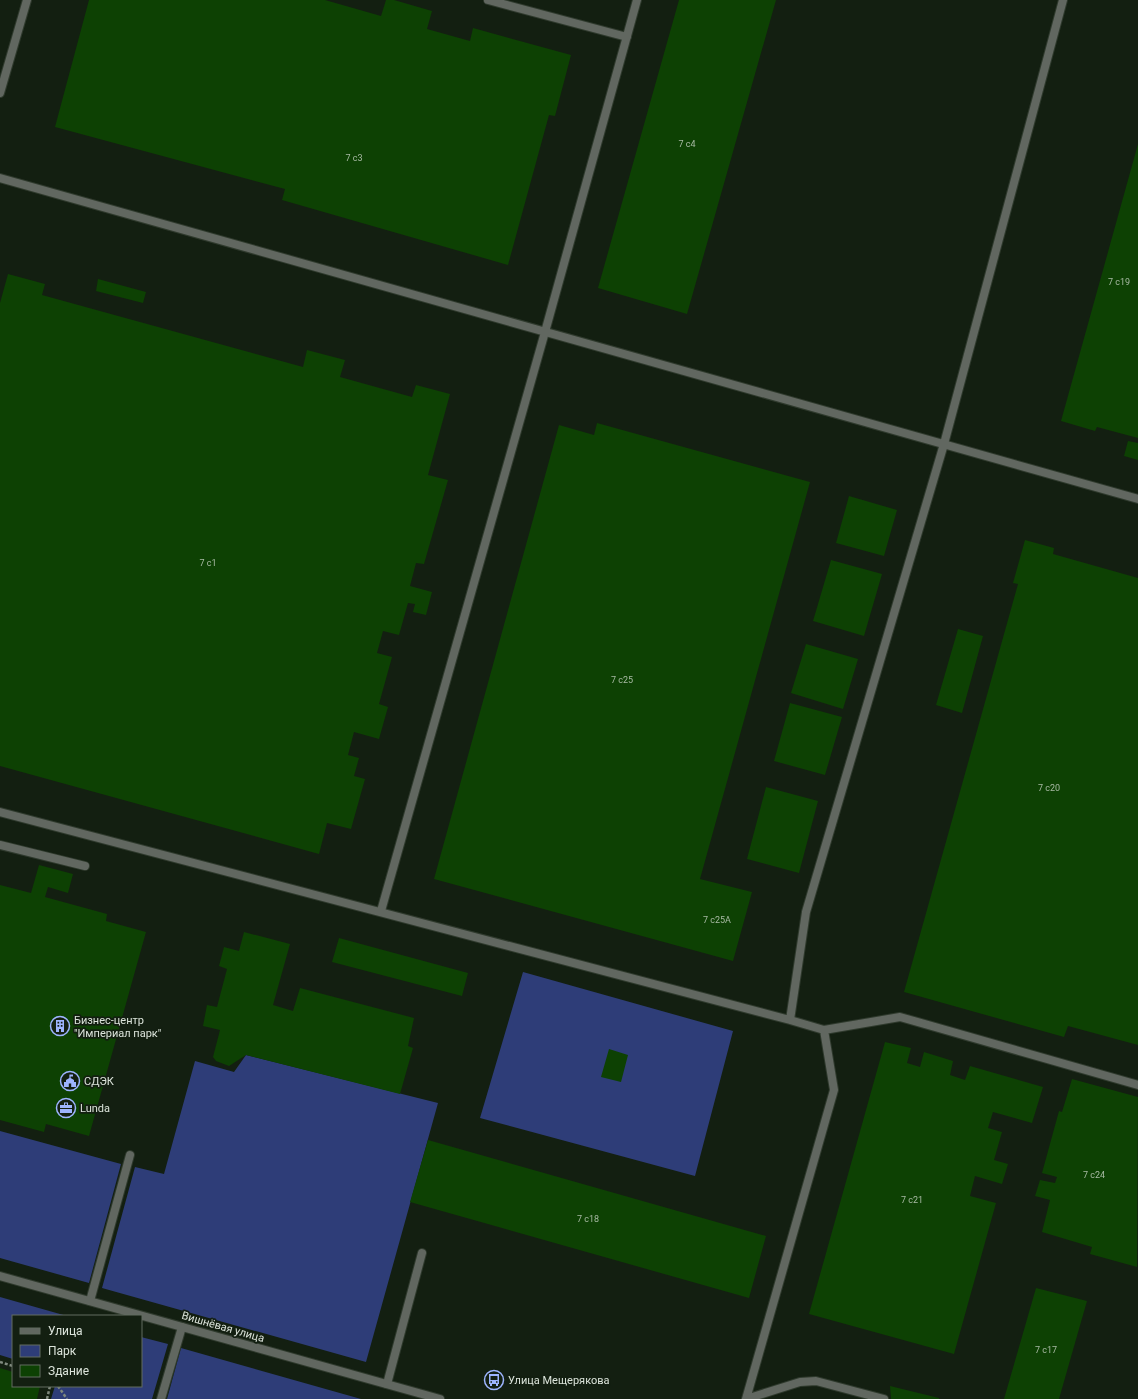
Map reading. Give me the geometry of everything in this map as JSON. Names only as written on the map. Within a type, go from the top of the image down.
[{"type":"street","points":[[0,93],[27,0]]},
{"type":"street","points":[[488,0],[627,37]]},
{"type":"street","points":[[381,911],[545,332],[637,0]]},
{"type":"street","points":[[790,1020],[806,912],[944,444],[1063,0]]},
{"type":"street","points":[[0,178],[1138,499]]},
{"type":"street","points":[[0,812],[381,911],[824,1030],[900,1018],[1138,1085]]},
{"type":"street","points":[[0,845],[85,866]]},
{"type":"street","points":[[746,1399],[834,1090],[824,1030]]},
{"type":"street","points":[[90,1302],[130,1155]]},
{"type":"street","points":[[386,1384],[422,1253]]},
{"type":"street","name":"Вишнёвая улица","points":[[0,1276],[138,1315]]},
{"type":"street","name":"Вишнёвая улица","points":[[142,1316],[440,1399]]},
{"type":"street","points":[[161,1399],[182,1327]]},
{"type":"street","points":[[746,1399],[800,1382],[816,1381],[884,1399]]},
{"type":"path","points":[[0,1362],[12,1366]]},
{"type":"path","points":[[47,1399],[50,1387]]},
{"type":"path","points":[[59,1387],[67,1399]]},
{"type":"green space","points":[[523,972],[733,1031],[695,1176],[480,1118]]},
{"type":"green space","points":[[246,1055],[438,1103],[366,1362],[102,1288],[135,1167],[164,1174],[195,1061],[234,1072]]},
{"type":"green space","points":[[0,1131],[121,1164],[89,1283],[0,1258]]},
{"type":"green space","points":[[0,1297],[63,1315],[12,1315],[12,1359],[0,1355]]},
{"type":"green space","points":[[142,1337],[168,1344],[152,1399],[51,1399],[55,1387],[142,1387]]},
{"type":"green space","points":[[181,1348],[361,1399],[167,1399]]},
{"type":"building","points":[[89,0],[325,0],[381,16],[386,0],[394,0],[432,11],[427,29],[470,41],[473,28],[571,55],[555,116],[549,115],[508,265],[282,200],[285,189],[55,127]]},
{"type":"building","points":[[679,0],[776,0],[687,314],[598,288]]},
{"type":"building","points":[[1138,144],[1138,438],[1097,427],[1095,431],[1061,421]]},
{"type":"building","points":[[8,274],[45,284],[42,295],[303,367],[307,350],[345,360],[340,377],[412,397],[416,385],[450,394],[428,475],[448,480],[424,564],[416,563],[410,586],[432,592],[426,615],[413,612],[415,604],[408,603],[399,635],[383,631],[377,653],[392,657],[379,704],[388,707],[379,739],[354,732],[348,755],[359,758],[354,776],[365,779],[351,829],[327,823],[319,854],[0,766],[0,303]]},
{"type":"building","points":[[98,279],[146,292],[143,303],[96,291]]},
{"type":"building","points":[[597,423],[810,482],[700,879],[752,892],[733,961],[434,879],[559,425],[594,435]]},
{"type":"building","points":[[1128,441],[1138,443],[1138,460],[1124,456]]},
{"type":"building","points":[[849,496],[897,510],[884,556],[836,543]]},
{"type":"building","points":[[1025,540],[1054,548],[1053,554],[1138,578],[1138,1045],[1068,1026],[1064,1037],[904,992],[1018,584],[1013,583]]},
{"type":"building","points":[[831,560],[882,574],[864,636],[813,621]]},
{"type":"building","points":[[958,629],[983,636],[962,713],[936,705]]},
{"type":"building","points":[[806,644],[858,659],[843,709],[791,693]]},
{"type":"building","points":[[790,703],[842,717],[825,775],[774,761]]},
{"type":"building","points":[[766,787],[818,801],[799,873],[747,859]]},
{"type":"building","name":"Бизнес-центр \"Империал парк\"","points":[[39,865],[73,874],[68,893],[48,887],[45,897],[107,914],[106,921],[146,932],[89,1136],[46,1124],[44,1132],[0,1120],[0,885],[31,893]]},
{"type":"building","points":[[244,932],[290,944],[273,1005],[293,1011],[300,988],[414,1018],[408,1046],[413,1048],[400,1094],[246,1055],[229,1066],[216,1061],[213,1057],[220,1030],[203,1026],[207,1005],[217,1007],[227,969],[219,966],[224,947],[239,951]]},
{"type":"building","points":[[339,938],[468,973],[462,996],[332,962]]},
{"type":"building","points":[[885,1042],[911,1048],[907,1063],[920,1067],[924,1052],[953,1061],[950,1075],[965,1080],[970,1066],[1043,1087],[1032,1123],[993,1112],[988,1128],[1002,1132],[994,1160],[1008,1164],[1002,1184],[975,1176],[970,1196],[996,1203],[954,1354],[809,1314]]},
{"type":"building","points":[[609,1049],[628,1055],[621,1082],[601,1077]]},
{"type":"building","points":[[1072,1079],[1138,1097],[1137,1267],[1090,1254],[1092,1247],[1042,1232],[1050,1200],[1035,1196],[1040,1180],[1055,1183],[1057,1177],[1042,1173],[1059,1111],[1062,1112]]},
{"type":"building","points":[[428,1140],[766,1236],[749,1298],[410,1202]]},
{"type":"building","points":[[1036,1288],[1087,1301],[1059,1399],[1004,1399]]},
{"type":"building","points":[[0,1368],[12,1372],[12,1387],[40,1387],[37,1399],[0,1399]]},
{"type":"building","points":[[890,1386],[939,1398],[939,1399],[891,1399]]},
{"type":"place","name":"Бизнес-центр \"Империал парк\"","points":[[60,1026]]},
{"type":"place","name":"СДЭК","points":[[70,1081]]},
{"type":"place","name":"Lunda","points":[[66,1108]]},
{"type":"place","name":"Улица Мещерякова","points":[[494,1380]]}]
